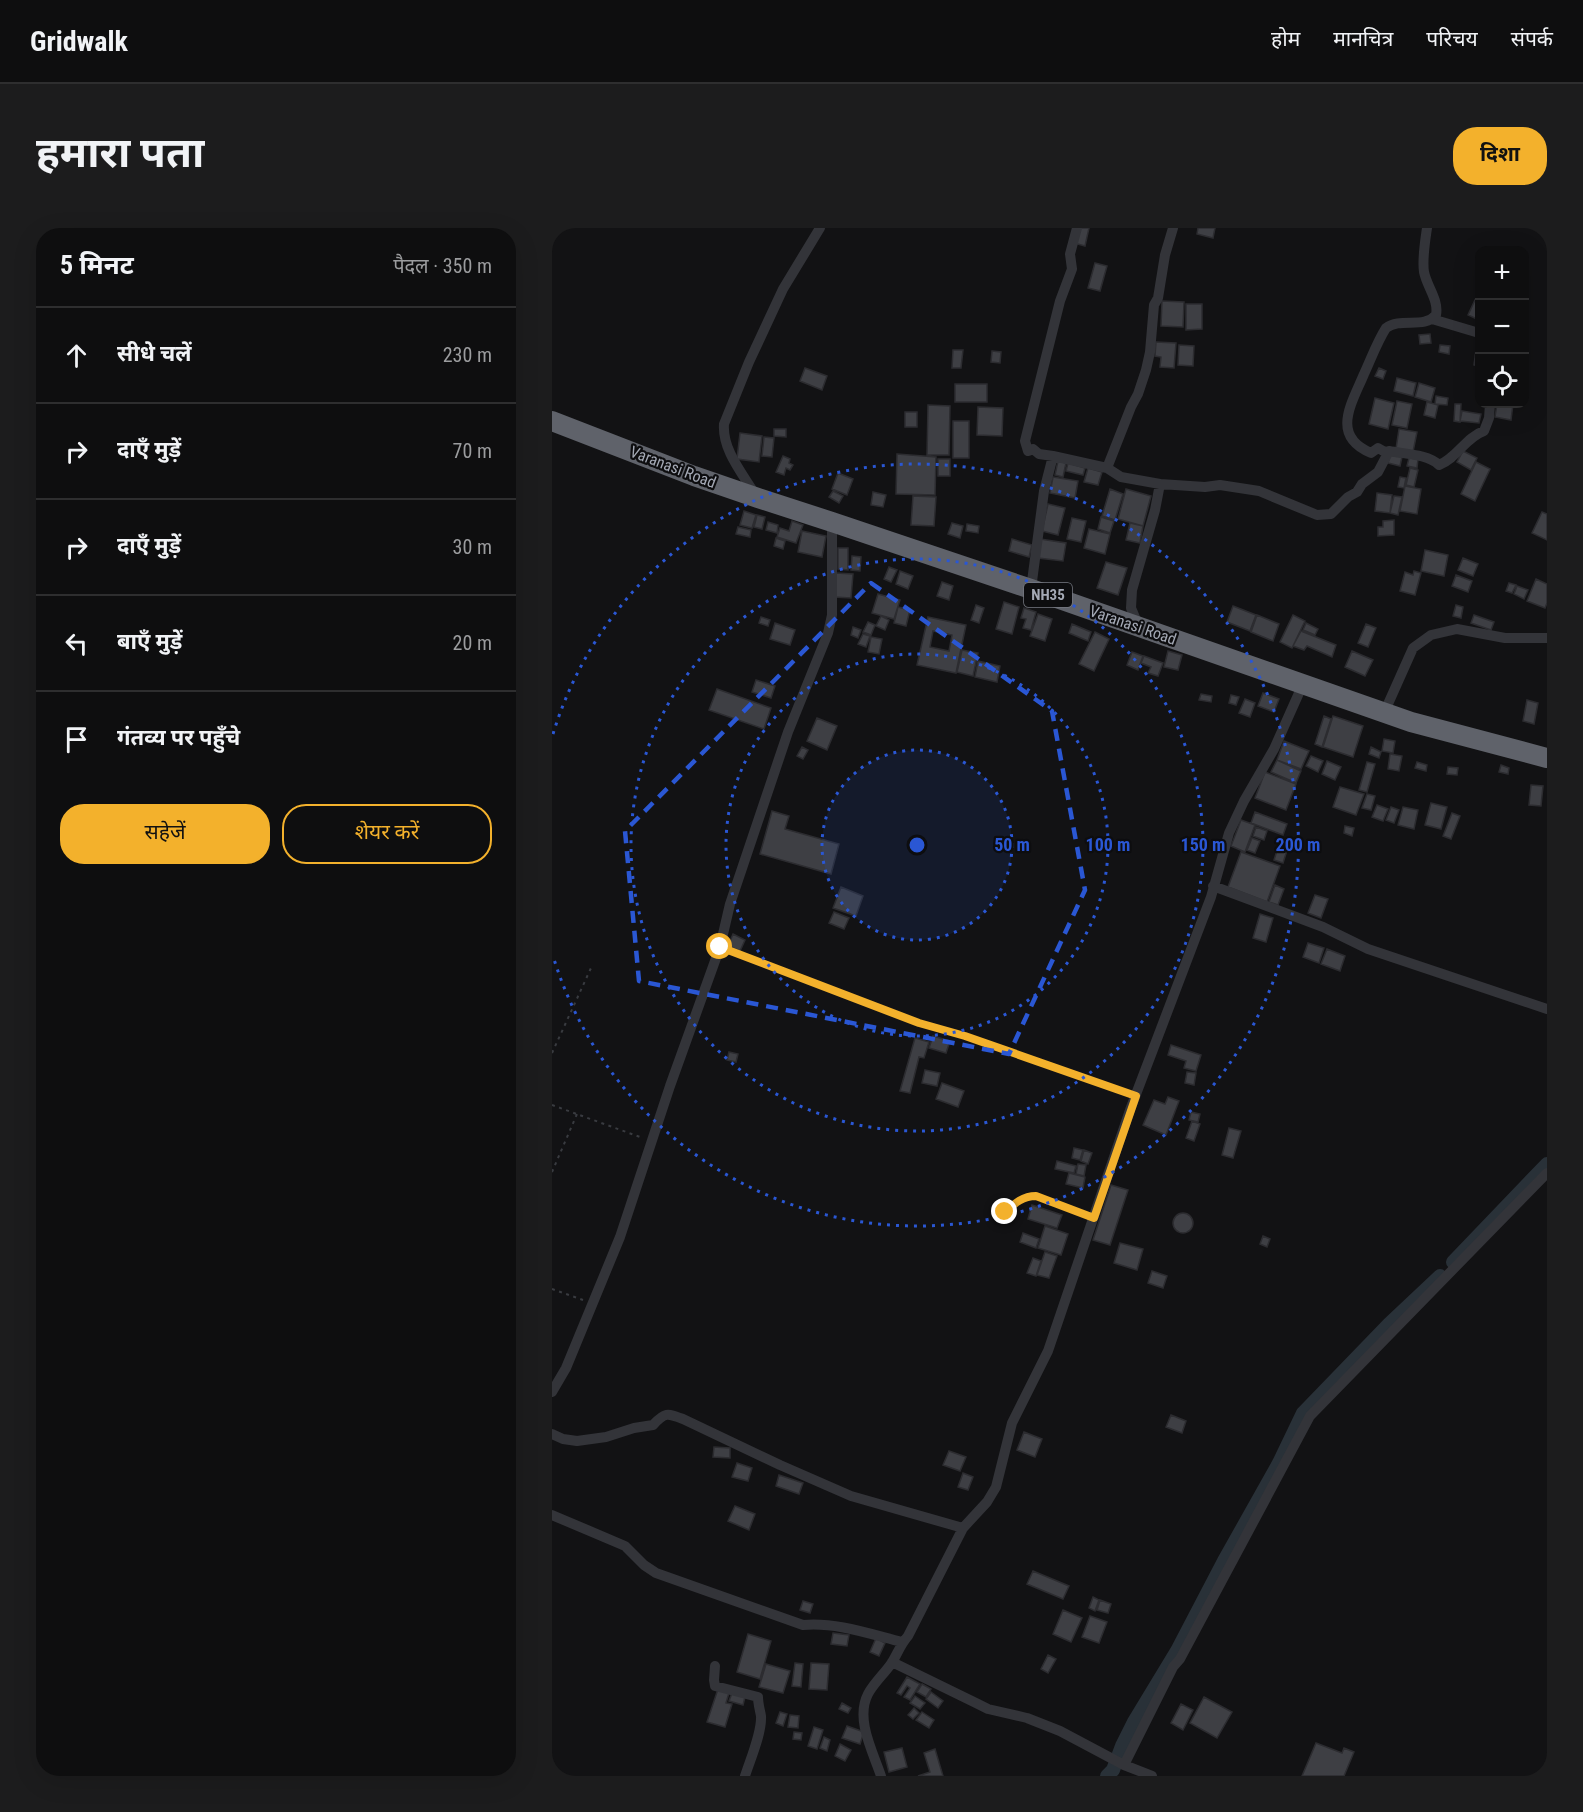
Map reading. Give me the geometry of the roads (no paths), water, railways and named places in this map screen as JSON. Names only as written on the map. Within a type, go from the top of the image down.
[{"type":"highway","name":"Varanasi Road","points":[[552,421],[694,476],[1030,589],[1384,713],[1446,733],[1547,758]]},
{"type":"street","points":[[758,498],[727,447],[723,432],[724,424],[783,289],[820,228]]},
{"type":"street","points":[[1077,228],[1070,254],[1072,269],[1060,301],[1025,441],[1028,451],[1033,449],[1039,454],[1107,468],[1121,477],[1160,484],[1205,487],[1220,485],[1258,491],[1317,515],[1331,514],[1348,497],[1357,492],[1362,484],[1378,472],[1389,452]]},
{"type":"street","points":[[1107,468],[1146,370],[1154,305],[1158,298],[1165,255],[1173,228]]},
{"type":"street","points":[[1427,228],[1424,270],[1437,310],[1432,319]]},
{"type":"street","points":[[1475,332],[1432,319],[1396,322],[1386,328],[1350,406],[1347,415],[1348,431],[1358,445],[1371,453],[1378,448],[1385,452],[1428,458],[1439,465],[1446,462],[1484,431],[1490,408]]},
{"type":"street","points":[[1030,589],[1044,491],[1053,456]]},
{"type":"street","points":[[1139,627],[1131,608],[1132,590],[1160,484]]},
{"type":"street","points":[[552,1392],[566,1368],[620,1238],[670,1086],[720,947],[729,904],[788,732],[831,625],[832,522]]},
{"type":"street","points":[[1384,713],[1413,648],[1431,636],[1457,629],[1505,638],[1547,638]]},
{"type":"street","points":[[881,1776],[867,1733],[863,1705],[873,1686],[892,1662],[902,1642],[908,1636],[963,1528],[992,1495],[1000,1474],[1012,1423],[1048,1351],[1136,1096],[1211,897],[1229,833],[1274,748],[1303,684]]},
{"type":"street","points":[[1213,886],[1323,927],[1368,949],[1547,1009]]},
{"type":"street","points":[[1124,1765],[1173,1667],[1180,1659],[1310,1416],[1547,1173]]},
{"type":"street","points":[[552,1434],[572,1441],[606,1437],[653,1425],[661,1416],[667,1414],[683,1419],[780,1466],[851,1496],[963,1528]]},
{"type":"street","points":[[552,1515],[625,1546],[644,1565],[656,1573],[803,1625],[821,1623],[902,1642]]},
{"type":"street","points":[[892,1662],[988,1709],[1027,1718],[1048,1726],[1124,1765],[1152,1776]]},
{"type":"street","points":[[715,1666],[715,1686],[758,1697],[760,1725],[745,1776]]},
{"type":"lane","points":[[1005,1212],[1022,1199],[1036,1196],[1094,1218]]},
{"type":"waterway","points":[[1453,1262],[1547,1164]]},
{"type":"waterway","points":[[1107,1776],[1113,1770],[1134,1722],[1177,1651],[1279,1463],[1303,1413],[1389,1324],[1440,1276]]}]
